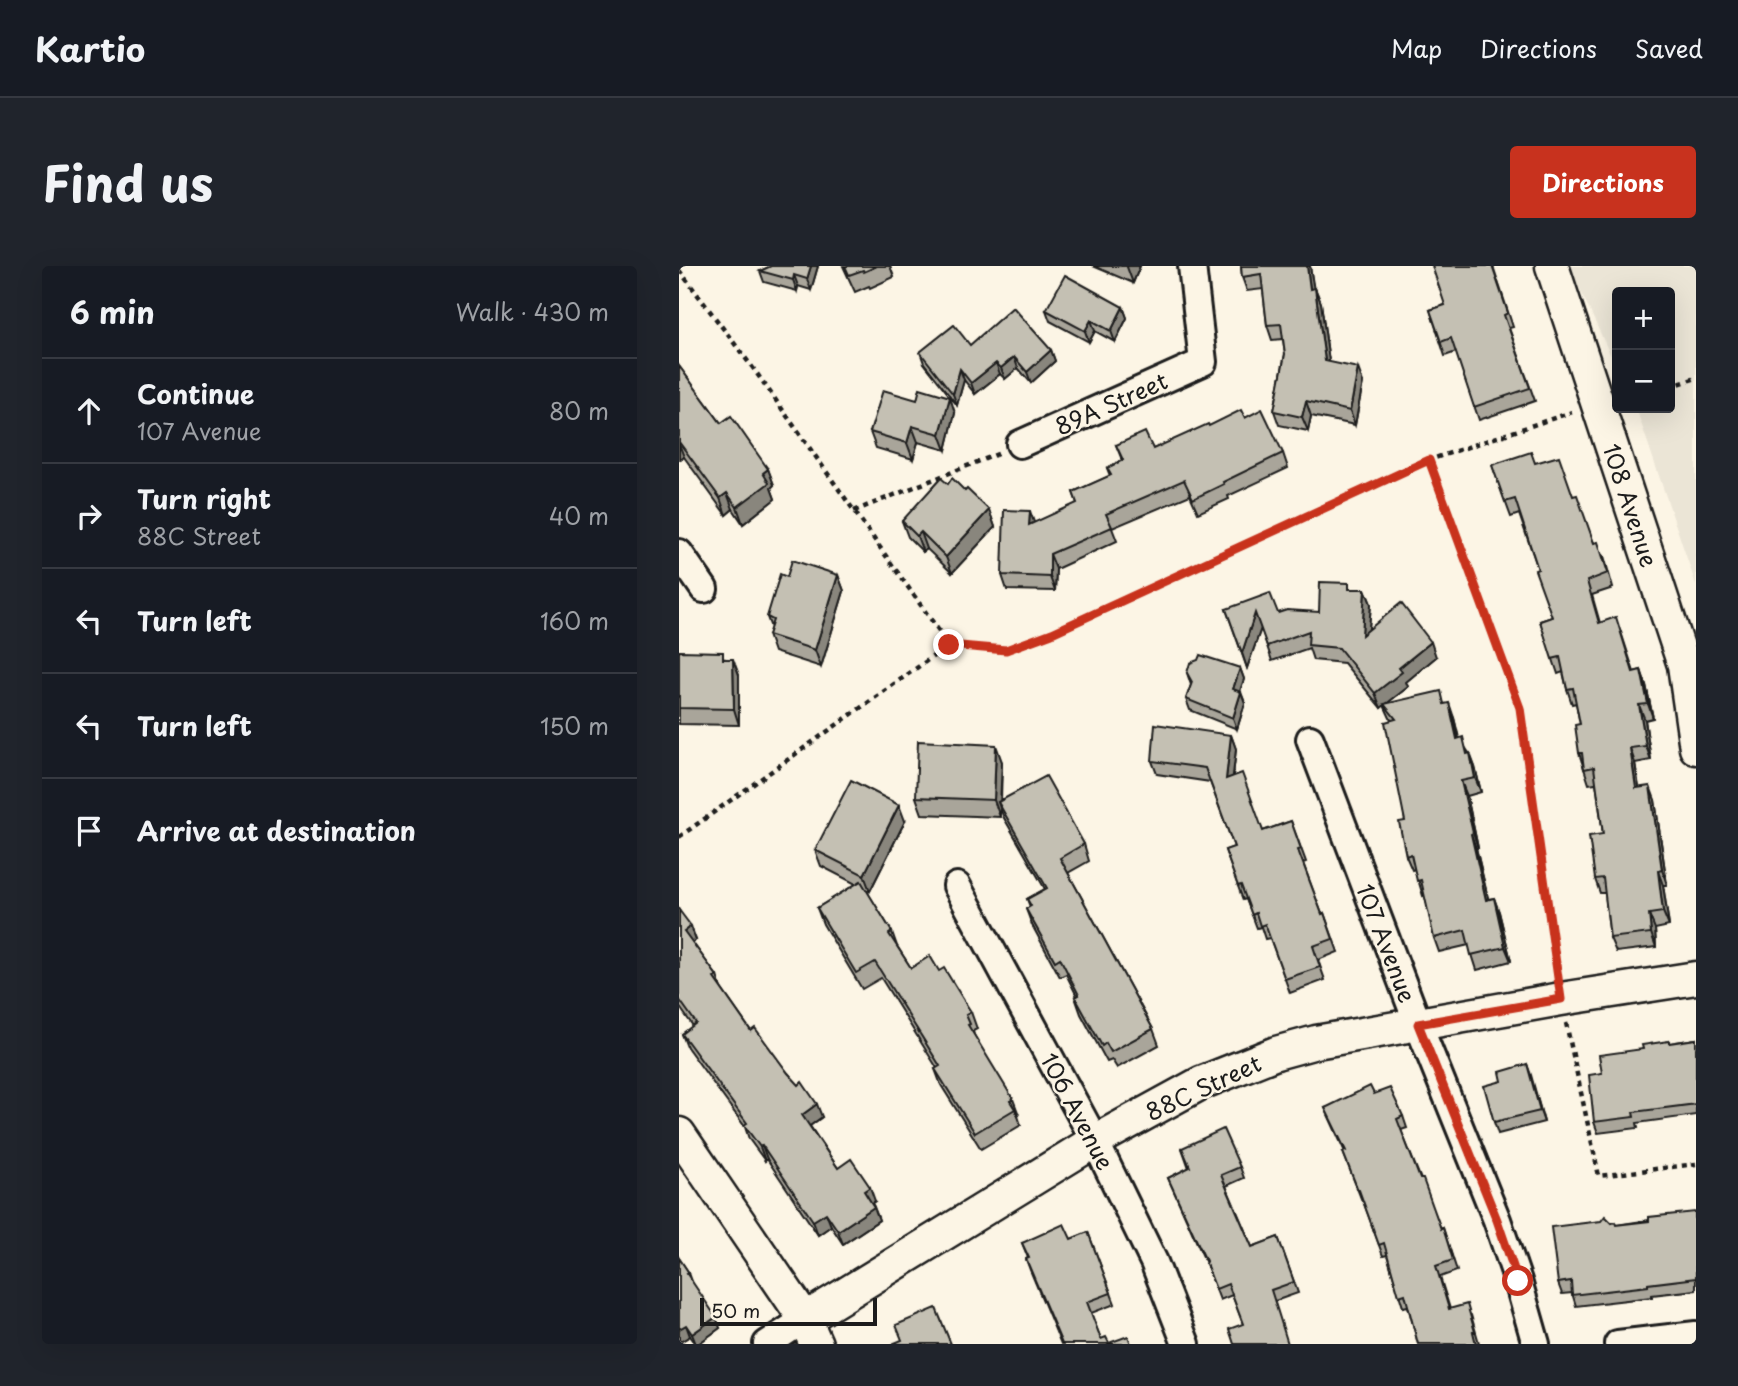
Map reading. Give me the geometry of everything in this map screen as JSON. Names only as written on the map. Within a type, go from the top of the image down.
[{"type":"street","name":"89A Street","points":[[1020,444],[1203,362],[1192,266]]},
{"type":"street","name":"108 Avenue","points":[[1552,266],[1684,665],[1696,748]]},
{"type":"street","points":[[679,554],[704,589]]},
{"type":"street","name":"107 Avenue","points":[[1310,739],[1418,1024],[1497,1220],[1536,1344]]},
{"type":"street","name":"106 Avenue","points":[[957,886],[1095,1141],[1154,1262],[1186,1344]]},
{"type":"street","name":"88C Street","points":[[767,1344],[811,1331],[1095,1141],[1201,1083],[1276,1053],[1316,1042],[1696,978]]},
{"type":"street","points":[[679,1134],[811,1331]]},
{"type":"street","points":[[1618,1344],[1696,1335]]},
{"type":"path","points":[[679,270],[753,368],[949,645]]},
{"type":"path","points":[[1675,385],[1696,378]]},
{"type":"path","points":[[679,837],[949,645],[1006,650],[1052,633],[1429,460],[1597,403]]},
{"type":"path","points":[[854,511],[1020,444]]},
{"type":"path","points":[[1429,460],[1520,708],[1561,999],[1599,1176],[1696,1164]]},
{"type":"shaded area","points":[[1569,266],[1696,266],[1696,585],[1638,413],[1675,413],[1675,287],[1612,287],[1612,358]]},
{"type":"building","points":[[771,266],[811,266],[807,279],[794,275],[793,280],[760,271]]},
{"type":"building","points":[[845,266],[877,266],[849,275]]},
{"type":"building","points":[[1241,266],[1307,266],[1310,289],[1315,288],[1325,361],[1358,368],[1350,411],[1306,401],[1302,417],[1274,411],[1285,354],[1281,324],[1267,325],[1261,274],[1242,277]]},
{"type":"building","points":[[1432,266],[1492,266],[1508,313],[1504,315],[1530,388],[1474,407],[1451,338],[1441,342],[1430,310],[1445,305]]},
{"type":"building","points":[[1065,275],[1123,307],[1111,331],[1091,320],[1085,331],[1046,310]]},
{"type":"building","points":[[1013,307],[1051,350],[1027,372],[1014,357],[1001,368],[996,363],[971,383],[960,369],[953,394],[920,352],[954,325],[970,345]]},
{"type":"building","points":[[679,366],[721,423],[731,416],[768,469],[763,473],[769,483],[737,507],[727,493],[720,498],[679,442]]},
{"type":"building","points":[[920,388],[950,397],[940,434],[912,426],[907,443],[870,432],[883,390],[917,400]]},
{"type":"building","points":[[1262,409],[1283,453],[1193,499],[1184,480],[1106,514],[1112,527],[1050,554],[1050,577],[1002,575],[1004,510],[1030,511],[1029,525],[1077,503],[1073,492],[1111,475],[1107,468],[1123,460],[1116,445],[1145,432],[1153,449],[1241,410],[1245,418]]},
{"type":"building","points":[[1531,452],[1535,463],[1559,456],[1573,496],[1577,495],[1594,543],[1598,542],[1608,573],[1587,581],[1599,623],[1616,617],[1633,672],[1641,670],[1648,704],[1639,705],[1646,746],[1630,748],[1636,788],[1650,786],[1662,870],[1658,871],[1663,912],[1649,914],[1651,933],[1610,938],[1603,878],[1595,879],[1589,836],[1603,834],[1594,767],[1584,769],[1575,725],[1580,724],[1573,688],[1567,689],[1560,657],[1552,659],[1540,621],[1552,617],[1535,570],[1538,569],[1515,499],[1505,502],[1492,465]]},
{"type":"building","points":[[941,478],[948,484],[952,478],[989,510],[946,557],[921,532],[917,536],[902,521]]},
{"type":"building","points":[[792,560],[838,575],[815,650],[768,635],[773,620],[767,617],[780,574],[787,577]]},
{"type":"building","points":[[1320,582],[1349,583],[1349,589],[1365,589],[1362,635],[1401,603],[1431,642],[1399,668],[1402,672],[1375,693],[1339,648],[1308,645],[1309,631],[1267,646],[1255,613],[1242,653],[1226,609],[1270,593],[1278,613],[1287,610],[1319,612]]},
{"type":"building","points":[[679,651],[723,652],[723,659],[733,659],[734,709],[679,708]]},
{"type":"building","points":[[1200,655],[1240,668],[1233,689],[1241,692],[1233,718],[1186,699],[1192,682],[1187,673],[1190,663],[1198,660]]},
{"type":"building","points":[[1441,691],[1444,704],[1449,703],[1457,739],[1463,737],[1467,754],[1470,753],[1475,778],[1461,781],[1486,900],[1494,898],[1505,947],[1471,955],[1465,930],[1434,938],[1421,880],[1417,881],[1411,854],[1406,856],[1399,822],[1405,821],[1385,722],[1396,719],[1384,704]]},
{"type":"building","points":[[1155,724],[1231,735],[1226,779],[1242,773],[1263,831],[1291,821],[1301,849],[1298,850],[1333,939],[1313,946],[1320,967],[1285,979],[1265,924],[1260,926],[1256,913],[1252,915],[1241,885],[1238,886],[1225,850],[1234,847],[1205,768],[1152,761]]},
{"type":"building","points":[[918,741],[996,745],[994,800],[916,797]]},
{"type":"building","points":[[1046,776],[1084,844],[1060,858],[1153,1029],[1111,1052],[1106,1043],[1102,1046],[1075,997],[1079,995],[1060,958],[1055,961],[1026,909],[1031,906],[1027,899],[1047,888],[998,802]]},
{"type":"building","points":[[851,780],[899,805],[864,875],[815,850]]},
{"type":"building","points":[[861,881],[892,932],[889,934],[911,968],[930,956],[939,971],[944,968],[971,1012],[966,1015],[970,1024],[968,1025],[1013,1099],[1010,1101],[1015,1109],[975,1133],[935,1069],[940,1066],[875,962],[856,973],[817,908]]},
{"type":"building","points":[[679,910],[691,926],[684,931],[717,976],[714,978],[751,1031],[755,1028],[788,1073],[799,1085],[802,1082],[817,1104],[802,1115],[838,1168],[851,1159],[870,1187],[864,1191],[874,1207],[838,1231],[826,1213],[813,1221],[762,1145],[760,1147],[744,1125],[747,1123],[682,1034],[696,1023],[679,999]]},
{"type":"building","points":[[1696,1039],[1696,1104],[1633,1112],[1634,1117],[1594,1122],[1589,1075],[1602,1073],[1599,1055],[1643,1049],[1642,1045]]},
{"type":"building","points":[[1527,1064],[1540,1111],[1494,1122],[1484,1086],[1502,1081],[1500,1072]]},
{"type":"building","points":[[1370,1086],[1374,1094],[1390,1088],[1403,1116],[1397,1119],[1441,1229],[1443,1228],[1453,1260],[1436,1266],[1449,1309],[1467,1304],[1476,1344],[1418,1344],[1405,1294],[1399,1296],[1384,1243],[1379,1245],[1343,1152],[1346,1151],[1325,1108]]},
{"type":"building","points":[[1223,1129],[1240,1167],[1221,1175],[1252,1247],[1278,1237],[1294,1282],[1271,1290],[1288,1344],[1234,1344],[1229,1329],[1243,1324],[1228,1284],[1216,1289],[1168,1178],[1190,1167],[1182,1148]]},
{"type":"building","points":[[1695,1212],[1696,1278],[1572,1295],[1571,1281],[1558,1283],[1551,1227],[1601,1221],[1605,1216],[1616,1225],[1649,1221],[1649,1217]]},
{"type":"building","points":[[1064,1224],[1071,1239],[1088,1232],[1111,1293],[1087,1302],[1101,1339],[1106,1337],[1109,1343],[1128,1336],[1131,1344],[1062,1344],[1026,1259],[1029,1258],[1022,1243]]},
{"type":"building","points":[[679,1258],[716,1317],[692,1334],[686,1325],[679,1329]]},
{"type":"building","points":[[936,1308],[951,1344],[892,1344],[902,1340],[896,1325]]},
{"type":"route","points":[[949,645],[1006,650],[1052,633],[1429,460],[1520,708],[1561,999],[1418,1024],[1497,1220],[1518,1281]]}]
